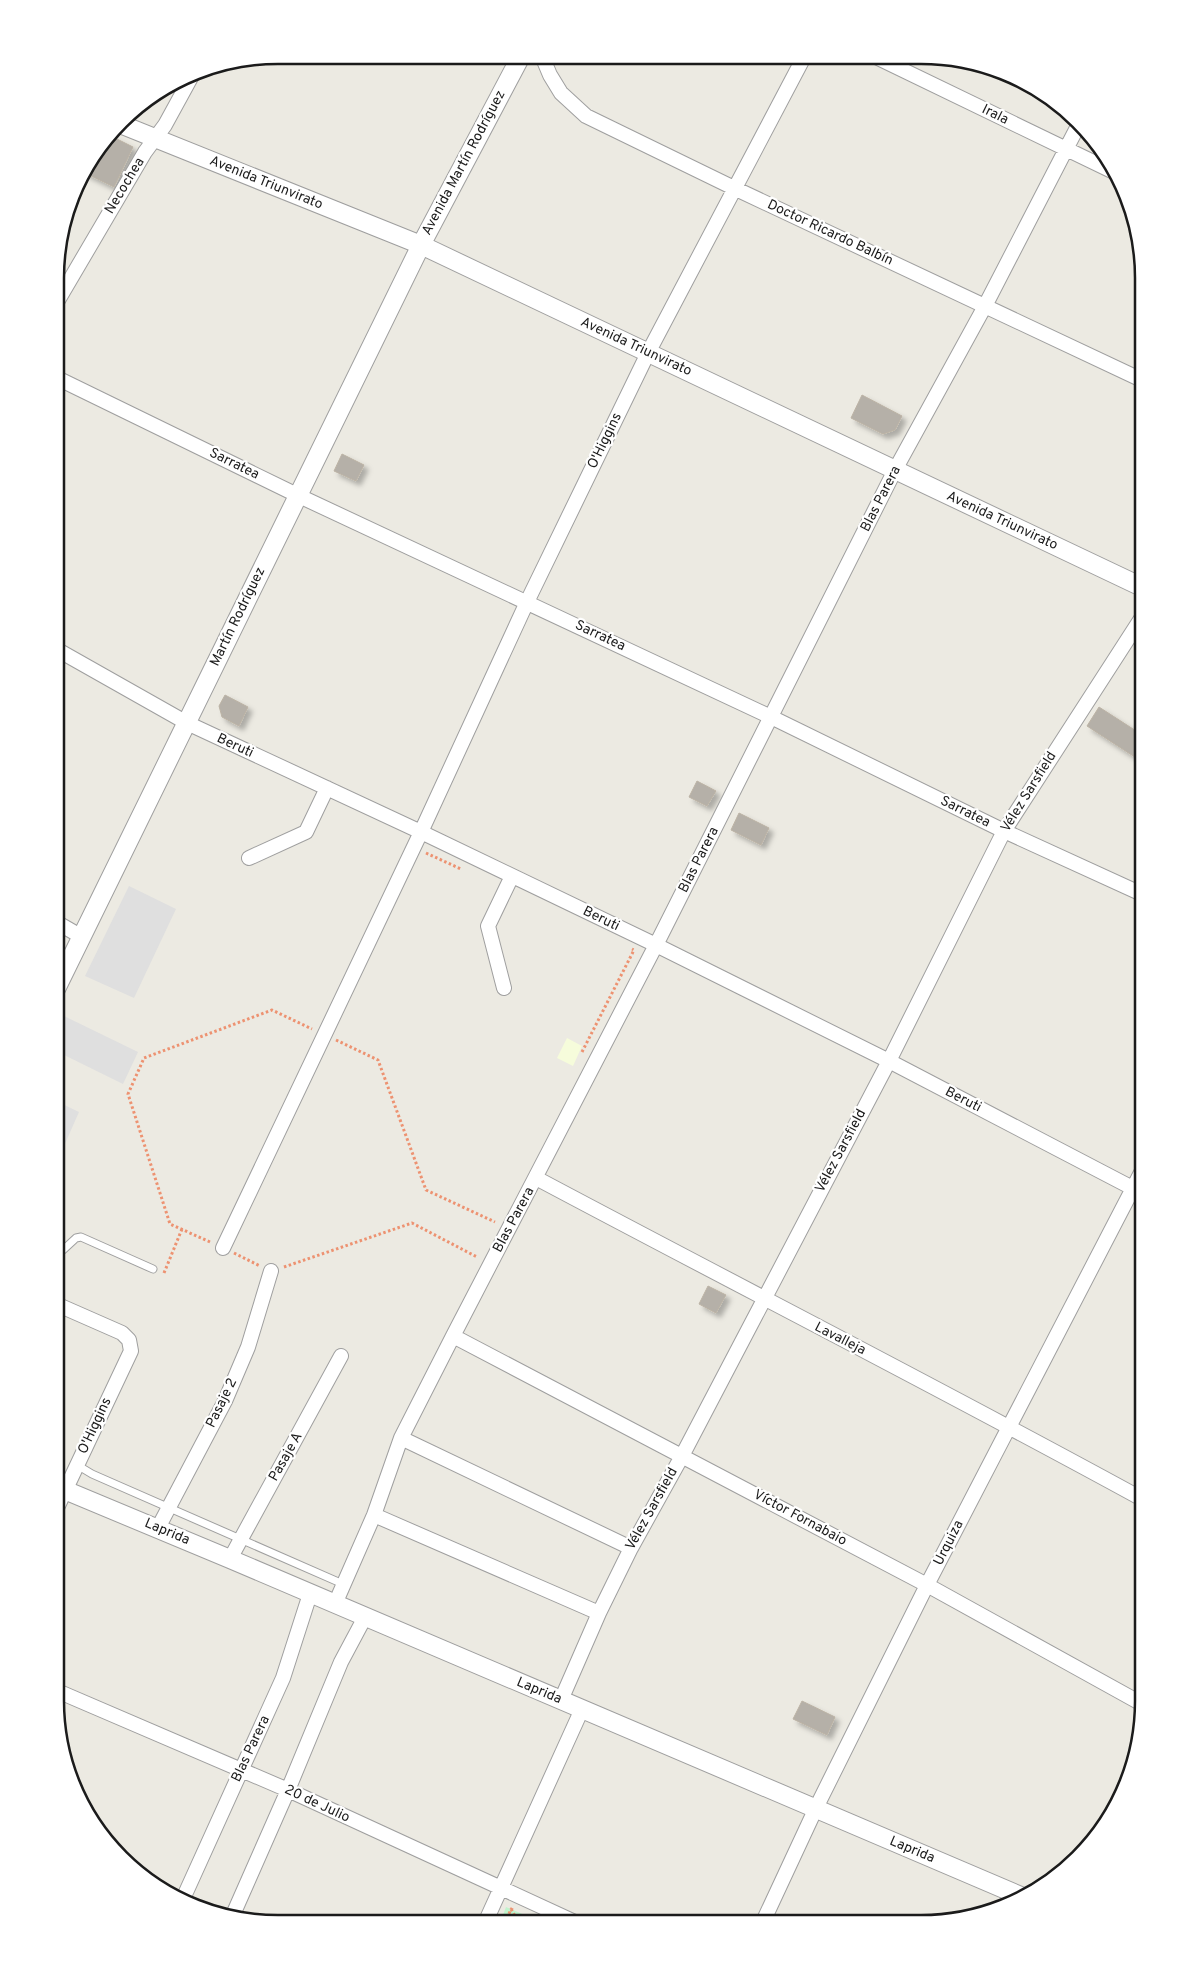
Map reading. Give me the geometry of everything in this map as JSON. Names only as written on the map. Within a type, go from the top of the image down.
[{"type":"street","name":"Avenida Martín Rodríguez","points":[[420,245],[517,64]]},
{"type":"street","name":"Doctor Ricardo Balbín","points":[[545,64],[561,93],[586,116],[736,189],[1135,377]]},
{"type":"street","name":"O'Higgins","points":[[222,1248],[421,832],[527,602],[648,353],[736,189],[800,64]]},
{"type":"street","name":"Irala","points":[[890,64],[1105,168]]},
{"type":"street","name":"Necochea","points":[[64,290],[155,138],[165,125],[187,84]]},
{"type":"street","name":"Avenida Triunvirato","points":[[127,127],[420,245],[1135,584]]},
{"type":"street","name":"Blas Parera","points":[[335,1604],[374,1515],[402,1438],[453,1336],[656,945],[895,470],[985,306],[1076,131]]},
{"type":"street","name":"Martín Rodríguez","points":[[64,973],[420,245]]},
{"type":"street","name":"Sarratea","points":[[64,381],[297,495],[772,717],[1004,831],[1135,891]]},
{"type":"street","name":"Vélez Sarsfield","points":[[561,1700],[630,1548],[682,1456],[889,1061],[1004,831],[1135,628]]},
{"type":"street","name":"Beruti","points":[[64,654],[187,724],[421,832],[656,945],[889,1061],[1135,1189]]},
{"type":"street","points":[[249,858],[306,832],[326,788]]},
{"type":"street","points":[[504,988],[488,926],[512,876]]},
{"type":"street","points":[[64,927],[82,937]]},
{"type":"street","name":"Lavalleja","points":[[536,1178],[763,1299],[1009,1426],[1135,1495]]},
{"type":"street","name":"Urquiza","points":[[766,1915],[816,1808],[927,1585],[1009,1426],[1135,1196]]},
{"type":"street","name":"Pasaje 2","points":[[158,1528],[225,1401],[248,1347],[271,1271]]},
{"type":"street","name":"O'Higgins","points":[[64,1308],[122,1333],[129,1340],[131,1351],[77,1465],[64,1483]]},
{"type":"street","name":"Víctor Fornabaio","points":[[453,1336],[927,1585],[1135,1700]]},
{"type":"street","name":"Pasaje A","points":[[230,1559],[341,1356]]},
{"type":"street","points":[[402,1438],[630,1548]]},
{"type":"street","name":"Laprida","points":[[64,1490],[1015,1894]]},
{"type":"street","points":[[374,1515],[599,1613]]},
{"type":"street","name":"Blas Parera","points":[[185,1894],[283,1678],[310,1594]]},
{"type":"street","points":[[235,1911],[288,1790],[341,1662],[365,1618]]},
{"type":"street","name":"20 de Julio","points":[[64,1694],[288,1790],[559,1915]]},
{"type":"street","points":[[489,1915],[582,1709]]},
{"type":"lane","points":[[64,1249],[76,1238],[81,1237],[153,1269]]},
{"type":"lane","points":[[77,1465],[169,1508],[343,1584]]},
{"type":"path","points":[[413,847],[463,870]]},
{"type":"path","points":[[580,1056],[634,950],[625,946]]},
{"type":"path","points":[[477,1257],[412,1223],[271,1271],[170,1224],[128,1094],[144,1058],[272,1010],[378,1060],[426,1190],[495,1222]]},
{"type":"path","points":[[491,1231],[500,1213]]},
{"type":"path","points":[[164,1273],[182,1230]]},
{"type":"path","points":[[473,1266],[482,1248]]},
{"type":"path","points":[[508,1915],[511,1909],[519,1912]]},
{"type":"shaded area","points":[[129,886],[176,909],[134,998],[85,976]]},
{"type":"shaded area","points":[[64,1016],[138,1052],[123,1084],[64,1055]]},
{"type":"shaded area","points":[[567,1038],[582,1046],[573,1066],[557,1058]]},
{"type":"shaded area","points":[[64,1105],[79,1112],[64,1146]]},
{"type":"green space","points":[[506,1907],[524,1915],[503,1915]]},
{"type":"building","points":[[116,138],[133,147],[114,187],[90,175]]},
{"type":"building","points":[[862,395],[902,416],[895,430],[883,434],[851,418]]},
{"type":"building","points":[[342,454],[364,465],[356,481],[334,471]]},
{"type":"building","points":[[225,695],[248,707],[239,726],[222,717],[219,706]]},
{"type":"building","points":[[1099,707],[1135,730],[1135,757],[1087,726]]},
{"type":"building","points":[[697,781],[716,791],[707,806],[689,797]]},
{"type":"building","points":[[739,813],[769,828],[761,845],[731,830]]},
{"type":"building","points":[[708,1286],[726,1295],[716,1313],[699,1304]]},
{"type":"building","points":[[802,1701],[835,1717],[827,1735],[793,1719]]}]
